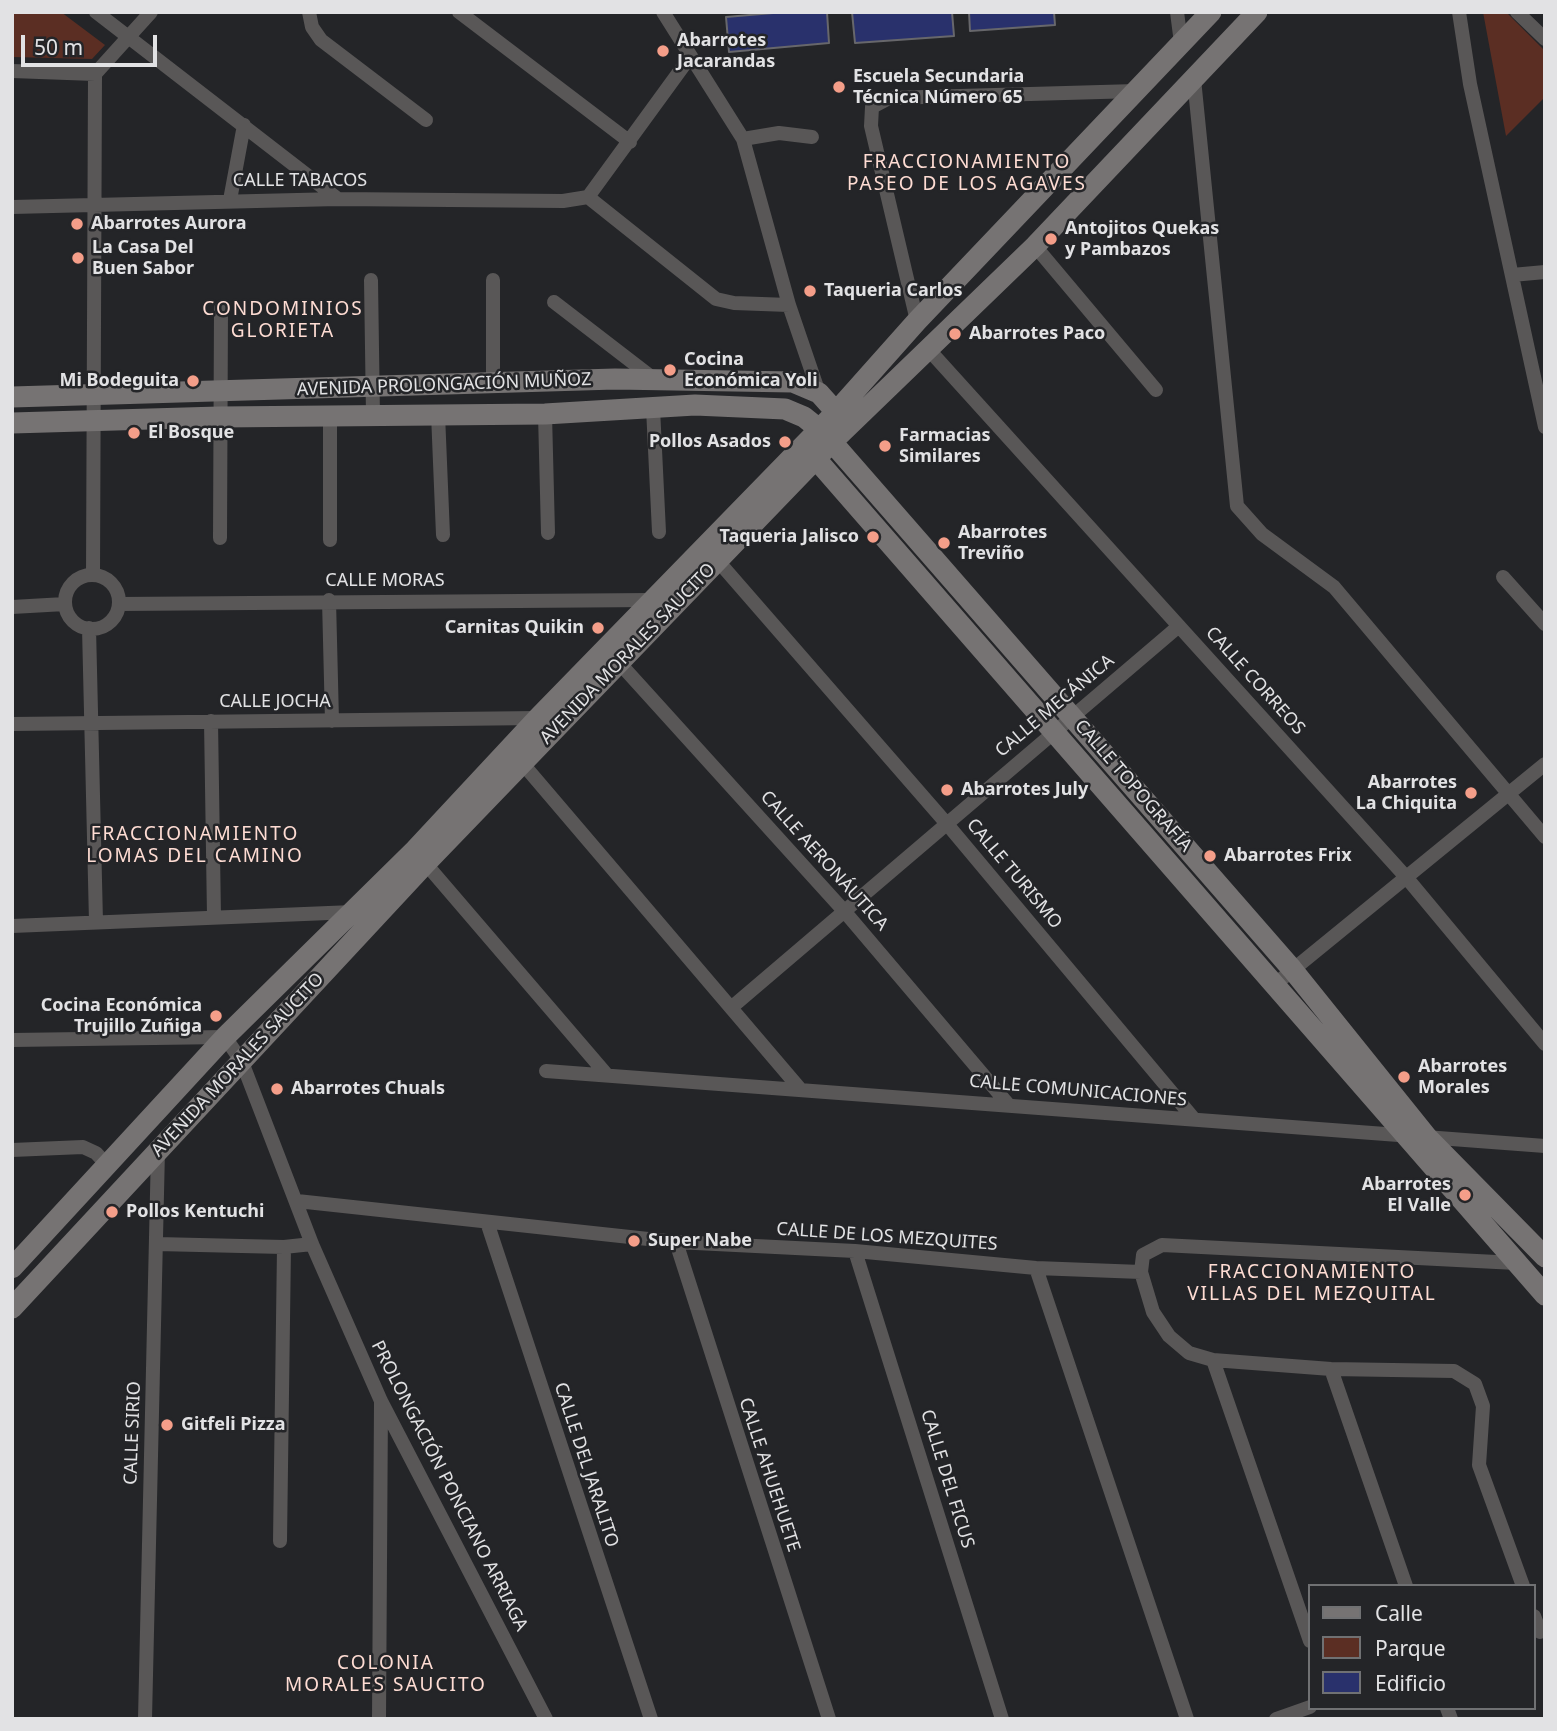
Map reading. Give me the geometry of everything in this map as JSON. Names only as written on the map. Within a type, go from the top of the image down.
[{"type":"street","points":[[96,12],[338,199]]},
{"type":"street","points":[[93,575],[95,74],[151,12]]},
{"type":"street","points":[[309,12],[312,27],[321,40],[426,120]]},
{"type":"street","points":[[459,12],[630,142]]},
{"type":"street","points":[[663,12],[743,139],[789,305],[819,393]]},
{"type":"street","points":[[1177,12],[1181,43]]},
{"type":"street","points":[[816,459],[836,412],[917,321],[1211,12]]},
{"type":"street","name":"AVENIDA MORALES SAUCITO","points":[[12,1268],[225,1037],[353,912],[420,857],[523,764],[613,656],[651,600],[825,435],[930,351],[1035,246],[1257,12]]},
{"type":"street","points":[[1459,12],[1470,84],[1512,275],[1542,392],[1545,427]]},
{"type":"street","points":[[1517,12],[1545,39]]},
{"type":"street","points":[[690,57],[588,197],[716,299],[734,303],[789,305]]},
{"type":"street","points":[[12,71],[95,74]]},
{"type":"street","points":[[1194,79],[1237,506],[1262,534],[1334,587],[1545,837]]},
{"type":"street","points":[[917,321],[871,126],[872,107],[889,98],[1136,91]]},
{"type":"street","points":[[230,200],[244,125]]},
{"type":"street","points":[[743,139],[779,133],[812,137]]},
{"type":"street","name":"CALLE TABACOS","points":[[12,207],[230,200],[563,201],[588,197]]},
{"type":"street","points":[[1035,246],[1156,390]]},
{"type":"street","points":[[1512,275],[1545,272]]},
{"type":"street","points":[[371,280],[373,415]]},
{"type":"street","points":[[492,384],[493,280]]},
{"type":"street","points":[[554,302],[655,380]]},
{"type":"street","points":[[220,538],[221,308]]},
{"type":"street","name":"CALLE CORREOS","points":[[930,351],[1406,877],[1545,1044]]},
{"type":"street","points":[[614,411],[615,379]]},
{"type":"street","name":"AVENIDA PROLONGACIÓN MUÑOZ","points":[[12,397],[615,379],[793,382],[819,393],[836,412]]},
{"type":"street","name":"AVENIDA PROLONGACIÓN MUÑOZ","points":[[12,424],[219,417],[545,414],[695,405],[785,409],[804,417],[825,435]]},
{"type":"street","points":[[653,408],[659,532]]},
{"type":"street","points":[[438,414],[443,535]]},
{"type":"street","points":[[545,414],[548,533]]},
{"type":"street","points":[[330,416],[330,540]]},
{"type":"street","name":"CALLE TOPOGRAFÍA","points":[[825,435],[1292,969],[1427,1137],[1545,1256]]},
{"type":"street","name":"AVENIDA MORALES SAUCITO","points":[[12,1308],[242,1062],[538,718],[613,656],[718,561],[816,459]]},
{"type":"street","name":"CALLE TOPOGRAFÍA","points":[[816,459],[1545,1295]]},
{"type":"street","name":"CALLE TURISMO","points":[[718,561],[947,824],[1194,1119]]},
{"type":"street","points":[[93,575],[110,582],[115,588],[119,604],[116,613],[105,625],[89,628],[72,621],[65,604],[69,587],[76,580],[93,575]]},
{"type":"street","points":[[1503,577],[1545,624]]},
{"type":"street","points":[[329,600],[332,721]]},
{"type":"street","name":"CALLE MORAS","points":[[119,604],[329,600],[651,600]]},
{"type":"street","points":[[12,607],[65,604]]},
{"type":"street","name":"CALLE MECÁNICA","points":[[732,1007],[1179,626]]},
{"type":"street","points":[[89,628],[96,922]]},
{"type":"street","name":"CALLE AERONÁUTICA","points":[[613,656],[845,912],[1007,1103]]},
{"type":"street","name":"CALLE JOCHA","points":[[12,724],[538,718]]},
{"type":"street","points":[[211,721],[214,918]]},
{"type":"street","points":[[523,764],[801,1090]]},
{"type":"street","points":[[1273,986],[1545,764]]},
{"type":"street","points":[[420,857],[607,1075]]},
{"type":"street","points":[[12,926],[353,912]]},
{"type":"street","points":[[12,1040],[225,1037]]},
{"type":"street","name":"PROLONGACIÓN PONCIANO ARRIAGA","points":[[225,1037],[242,1062],[313,1244],[381,1401],[546,1719]]},
{"type":"street","name":"CALLE COMUNICACIONES","points":[[546,1071],[1007,1103],[1545,1146]]},
{"type":"street","points":[[12,1150],[83,1147],[96,1153],[107,1165]]},
{"type":"street","name":"CALLE SIRIO","points":[[145,1719],[158,1149]]},
{"type":"street","name":"CALLE DE LOS MEZQUITES","points":[[297,1201],[676,1242],[855,1251],[1036,1268],[1141,1272]]},
{"type":"street","name":"CALLE DEL JARALITO","points":[[486,1222],[651,1719]]},
{"type":"street","name":"CALLE AHUEHUETE","points":[[676,1242],[829,1719]]},
{"type":"street","points":[[157,1244],[284,1247],[313,1244]]},
{"type":"street","points":[[1522,1584],[1479,1465],[1483,1406],[1475,1384],[1454,1371],[1331,1369],[1213,1360],[1189,1353],[1170,1336],[1153,1312],[1141,1272],[1143,1255],[1162,1245],[1545,1263]]},
{"type":"street","points":[[280,1541],[284,1247]]},
{"type":"street","name":"CALLE DEL FICUS","points":[[855,1251],[1002,1719]]},
{"type":"street","points":[[1036,1268],[1187,1719]]},
{"type":"street","points":[[1213,1360],[1308,1635]]},
{"type":"street","points":[[1331,1369],[1405,1584]]},
{"type":"street","points":[[379,1719],[381,1401]]},
{"type":"street","points":[[1276,1719],[1308,1708]]},
{"type":"green space","points":[[12,12],[61,12],[105,45],[92,59],[12,57]]},
{"type":"green space","points":[[1483,12],[1506,12],[1545,51],[1545,97],[1506,136]]},
{"type":"building","points":[[827,12],[829,43],[729,52],[726,17]]},
{"type":"building","points":[[852,12],[952,12],[954,36],[855,43]]},
{"type":"building","points":[[969,12],[1054,12],[1055,25],[970,31]]},
{"type":"place","name":"Abarrotes Jacarandas","points":[[663,51]]},
{"type":"place","name":"Escuela Secundaria Técnica Número 65","points":[[839,87]]},
{"type":"place","name":"Abarrotes Aurora","points":[[77,224]]},
{"type":"place","name":"Antojitos Quekas y Pambazos","points":[[1051,239]]},
{"type":"place","name":"La Casa Del Buen Sabor","points":[[78,258]]},
{"type":"place","name":"Taqueria Carlos","points":[[810,291]]},
{"type":"place","name":"Abarrotes Paco","points":[[955,334]]},
{"type":"place","name":"Cocina Económica Yoli","points":[[670,370]]},
{"type":"place","name":"Mi Bodeguita","points":[[193,381]]},
{"type":"place","name":"El Bosque","points":[[134,433]]},
{"type":"place","name":"Pollos Asados","points":[[785,442]]},
{"type":"place","name":"Farmacias Similares","points":[[885,446]]},
{"type":"place","name":"Taqueria Jalisco","points":[[873,537]]},
{"type":"place","name":"Abarrotes Treviño","points":[[944,543]]},
{"type":"place","name":"Carnitas Quikin","points":[[598,628]]},
{"type":"place","name":"Abarrotes July","points":[[947,790]]},
{"type":"place","name":"Abarrotes La Chiquita","points":[[1471,793]]},
{"type":"place","name":"Abarrotes Frix","points":[[1210,856]]},
{"type":"place","name":"Cocina Económica Trujillo Zuñiga","points":[[216,1016]]},
{"type":"place","name":"Abarrotes Morales","points":[[1404,1077]]},
{"type":"place","name":"Abarrotes Chuals","points":[[277,1089]]},
{"type":"place","name":"Abarrotes El Valle","points":[[1465,1195]]},
{"type":"place","name":"Pollos Kentuchi","points":[[112,1212]]},
{"type":"place","name":"Super Nabe","points":[[634,1241]]},
{"type":"place","name":"Gitfeli Pizza","points":[[167,1425]]},
{"type":"district","name":"FRACCIONAMIENTO PASEO DE LOS AGAVES","points":[[967,174]]},
{"type":"district","name":"CONDOMINIOS GLORIETA","points":[[283,321]]},
{"type":"district","name":"FRACCIONAMIENTO LOMAS DEL CAMINO","points":[[195,846]]},
{"type":"district","name":"FRACCIONAMIENTO VILLAS DEL MEZQUITAL","points":[[1312,1284]]},
{"type":"district","name":"COLONIA MORALES SAUCITO","points":[[386,1675]]}]
